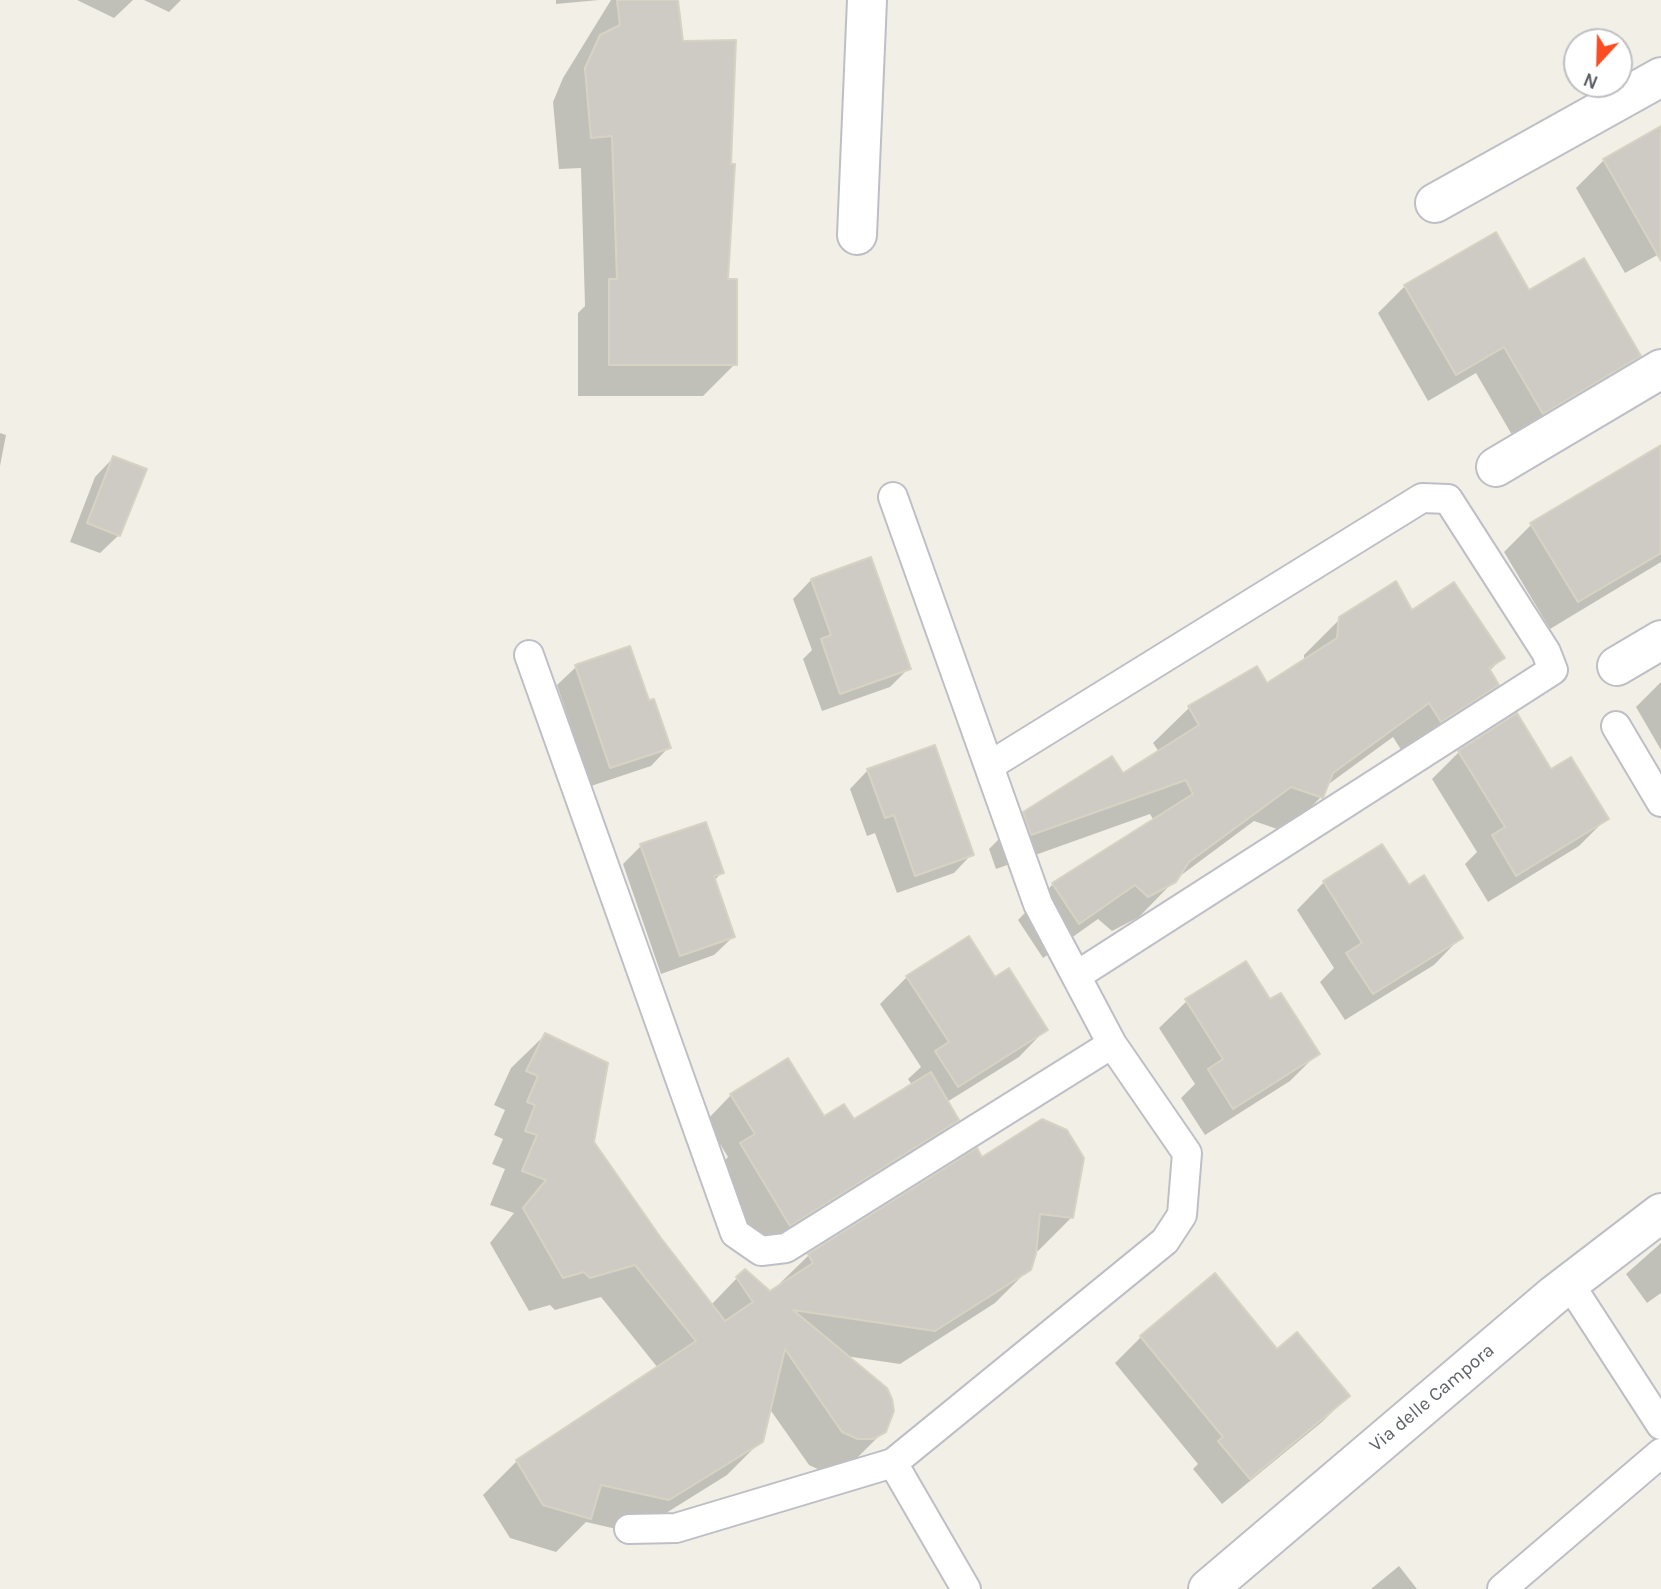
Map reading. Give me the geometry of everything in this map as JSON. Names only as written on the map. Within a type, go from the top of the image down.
[{"type":"street","points":[[857,235],[867,0]]},
{"type":"street","points":[[1435,203],[1661,77]]},
{"type":"street","points":[[1496,467],[1661,369]]},
{"type":"street","points":[[1617,666],[1661,640]]},
{"type":"street","name":"Via delle Campora","points":[[1208,1589],[1569,1283],[1661,1213]]},
{"type":"lane","points":[[629,1529],[676,1528],[892,1463],[1165,1241],[1182,1215],[1187,1153],[1112,1044],[1038,904],[893,497]]},
{"type":"lane","points":[[989,766],[1422,498],[1448,499],[1546,652],[1553,670],[1076,976]]},
{"type":"lane","points":[[529,655],[735,1233],[761,1251],[786,1248],[1112,1044]]},
{"type":"lane","points":[[1616,726],[1661,802]]},
{"type":"lane","points":[[1569,1283],[1661,1425]]},
{"type":"lane","points":[[1502,1589],[1661,1453]]},
{"type":"lane","points":[[892,1463],[965,1589]]},
{"type":"building","points":[[617,0],[678,0],[683,41],[736,40],[731,164],[735,164],[728,279],[737,279],[737,365],[609,365],[609,279],[617,279],[612,136],[591,138],[585,68],[600,35],[620,25]]},
{"type":"building","points":[[1661,126],[1661,261],[1603,159]]},
{"type":"building","points":[[1496,232],[1529,290],[1584,258],[1641,356],[1543,414],[1504,347],[1456,375],[1404,285]]},
{"type":"building","points":[[1661,445],[1661,553],[1578,602],[1530,523]]},
{"type":"building","points":[[113,456],[147,469],[120,536],[87,523]]},
{"type":"building","points":[[871,557],[911,669],[840,694],[821,639],[831,635],[811,579]]},
{"type":"building","points":[[1396,581],[1412,610],[1454,582],[1505,658],[1489,668],[1499,685],[1441,722],[1429,703],[1333,773],[1323,798],[1291,787],[1189,862],[1176,882],[1148,897],[1135,885],[1079,924],[1052,883],[1193,794],[1186,780],[1031,835],[1023,812],[1112,756],[1123,773],[1199,725],[1188,706],[1257,666],[1267,683],[1337,638],[1339,617]]},
{"type":"building","points":[[630,646],[649,700],[654,699],[671,748],[610,768],[575,665]]},
{"type":"building","points":[[1517,713],[1551,769],[1571,757],[1609,819],[1516,876],[1492,835],[1505,827],[1458,751]]},
{"type":"building","points":[[935,745],[974,855],[915,876],[894,815],[885,818],[867,769]]},
{"type":"building","points":[[706,822],[724,873],[714,876],[735,937],[680,956],[640,844]]},
{"type":"building","points":[[1382,844],[1409,885],[1424,875],[1463,938],[1373,994],[1346,953],[1362,943],[1323,881]]},
{"type":"building","points":[[969,936],[995,977],[1009,968],[1048,1030],[958,1087],[935,1051],[949,1042],[906,976]]},
{"type":"building","points":[[1246,961],[1270,999],[1281,993],[1320,1054],[1233,1109],[1208,1069],[1223,1059],[1185,999]]},
{"type":"building","points":[[545,1033],[608,1063],[594,1142],[661,1238],[725,1321],[753,1302],[736,1277],[745,1269],[770,1291],[813,1263],[808,1254],[977,1148],[982,1157],[1042,1119],[1067,1130],[1084,1158],[1073,1218],[1040,1214],[1036,1254],[1031,1270],[935,1331],[793,1310],[887,1388],[894,1411],[886,1432],[873,1439],[858,1439],[842,1432],[785,1349],[763,1442],[669,1500],[601,1485],[591,1519],[543,1505],[516,1460],[696,1341],[635,1265],[590,1278],[584,1272],[563,1278],[523,1208],[546,1180],[522,1171],[537,1135],[525,1131],[535,1105],[527,1102],[538,1076],[526,1071]]},
{"type":"building","points":[[788,1058],[824,1116],[844,1104],[854,1119],[931,1072],[959,1120],[790,1226],[740,1143],[755,1134],[730,1094]]},
{"type":"building","points":[[1215,1273],[1277,1349],[1297,1332],[1350,1396],[1250,1479],[1218,1441],[1223,1437],[1140,1336]]}]
